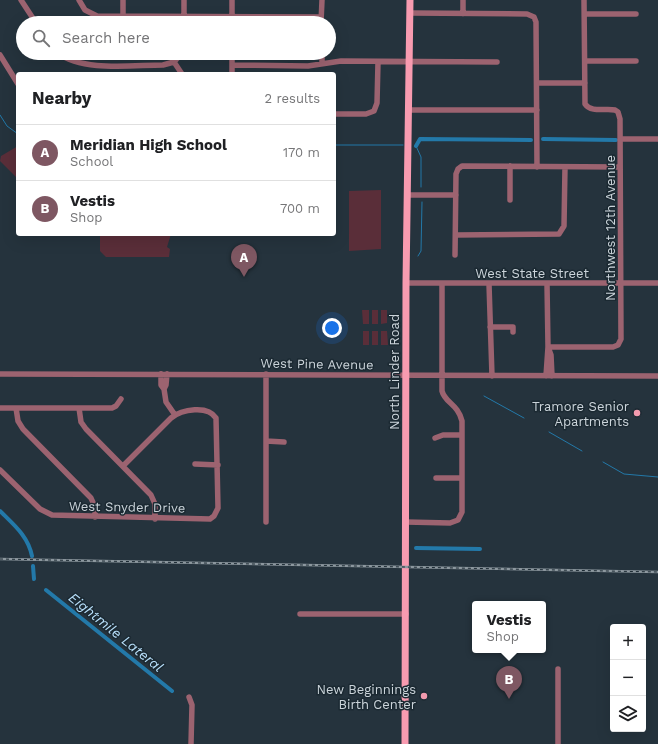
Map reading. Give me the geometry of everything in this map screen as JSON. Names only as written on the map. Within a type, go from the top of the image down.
[{"type":"main road","name":"North Linder Road","points":[[405,744],[406,283],[410,110],[410,0]]},
{"type":"street","points":[[21,0],[31,16]]},
{"type":"street","points":[[79,0],[85,10],[93,15],[108,16]]},
{"type":"street","points":[[123,0],[123,16]]},
{"type":"street","points":[[184,0],[184,16]]},
{"type":"street","points":[[232,0],[232,16]]},
{"type":"street","points":[[322,0],[322,16]]},
{"type":"street","points":[[463,0],[463,14]]},
{"type":"street","points":[[537,83],[585,83],[584,0]]},
{"type":"street","points":[[410,13],[527,14],[534,17],[536,22],[537,83],[536,166]]},
{"type":"street","points":[[585,14],[636,14]]},
{"type":"street","points":[[0,55],[16,81]]},
{"type":"street","points":[[68,60],[89,65],[163,65],[174,62],[181,72]]},
{"type":"street","points":[[232,60],[232,72]]},
{"type":"street","points":[[232,66],[322,64],[341,61],[498,62]]},
{"type":"street","points":[[585,61],[636,61]]},
{"type":"street","points":[[336,114],[366,114],[374,111],[377,103],[378,62]]},
{"type":"street","name":"Northwest 12th Avenue","points":[[548,347],[613,347],[618,344],[621,339],[620,119],[618,112],[611,109],[594,109],[587,107],[585,101],[585,83]]},
{"type":"street","points":[[410,110],[537,110]]},
{"type":"street","points":[[621,139],[658,139]]},
{"type":"street","points":[[456,255],[456,174],[458,169],[462,166],[620,166]]},
{"type":"street","points":[[510,166],[510,200]]},
{"type":"street","points":[[456,235],[556,235],[562,232],[564,226],[565,166]]},
{"type":"street","points":[[408,195],[456,195]]},
{"type":"street","name":"West State Street","points":[[406,283],[658,284]]},
{"type":"street","points":[[406,522],[450,523],[458,520],[462,512],[462,435],[460,412],[441,397],[442,283]]},
{"type":"street","points":[[489,284],[492,376]]},
{"type":"street","points":[[547,284],[548,347],[551,355],[549,376]]},
{"type":"street","points":[[490,327],[513,327],[513,332]]},
{"type":"street","name":"West Pine Avenue","points":[[0,374],[658,376]]},
{"type":"street","points":[[164,374],[161,385],[164,389],[166,402],[175,415]]},
{"type":"street","points":[[266,374],[266,522]]},
{"type":"street","points":[[0,408],[112,408],[119,403],[121,399]]},
{"type":"street","points":[[16,408],[18,421],[23,429],[91,498],[95,507],[95,517]]},
{"type":"street","points":[[80,408],[80,417],[83,426],[151,495],[155,504],[155,518]]},
{"type":"street","points":[[123,466],[175,415],[188,411],[206,410],[214,414],[217,422],[218,465],[194,464]]},
{"type":"street","points":[[436,438],[443,435],[462,435]]},
{"type":"street","points":[[266,442],[284,442]]},
{"type":"street","name":"West Snyder Drive","points":[[0,470],[40,509],[56,516],[210,519],[214,516],[218,508],[218,465]]},
{"type":"street","points":[[436,478],[462,478]]},
{"type":"street","points":[[300,614],[406,614]]},
{"type":"street","points":[[558,668],[558,744]]},
{"type":"street","points":[[189,697],[192,705],[191,744]]},
{"type":"shaded area","points":[[16,147],[16,177],[0,161],[1,156]]},
{"type":"shaded area","points":[[381,190],[381,249],[349,251],[349,191]]},
{"type":"shaded area","points":[[100,236],[170,236],[167,247],[170,249],[169,257],[106,257],[100,251]]},
{"type":"shaded area","points":[[362,310],[369,310],[369,324],[363,324]]},
{"type":"shaded area","points":[[372,310],[378,310],[378,324],[372,324]]},
{"type":"shaded area","points":[[381,310],[387,310],[387,323],[381,324]]},
{"type":"shaded area","points":[[363,331],[369,331],[369,345],[363,345]]},
{"type":"shaded area","points":[[372,331],[378,331],[378,345],[372,345]]},
{"type":"shaded area","points":[[381,331],[387,331],[388,345],[381,345]]},
{"type":"waterway","points":[[0,115],[7,126],[16,133]]},
{"type":"waterway","points":[[416,146],[420,139],[531,140]]},
{"type":"waterway","points":[[543,139],[616,140]]},
{"type":"waterway","points":[[336,145],[403,145]]},
{"type":"waterway","points":[[416,146],[421,157],[421,187]]},
{"type":"waterway","points":[[418,256],[421,251],[422,202]]},
{"type":"waterway","points":[[484,396],[524,418]]},
{"type":"waterway","points":[[549,432],[582,451]]},
{"type":"waterway","points":[[603,462],[624,474],[658,477]]},
{"type":"waterway","name":"Eightmile Lateral","points":[[0,511],[24,537],[32,556]]},
{"type":"waterway","points":[[416,548],[480,549]]},
{"type":"waterway","name":"Eightmile Lateral","points":[[33,566],[34,579]]},
{"type":"waterway","name":"Eightmile Lateral","points":[[46,590],[172,691]]},
{"type":"railway","points":[[0,559],[658,572]]},
{"type":"place","name":"Meridian High School","points":[[244,277]]},
{"type":"place","name":"Tramore Senior Apartments","points":[[637,413]]},
{"type":"place","name":"New Beginnings Birth Center","points":[[424,696]]},
{"type":"place","name":"Vestis","points":[[509,699]]}]
